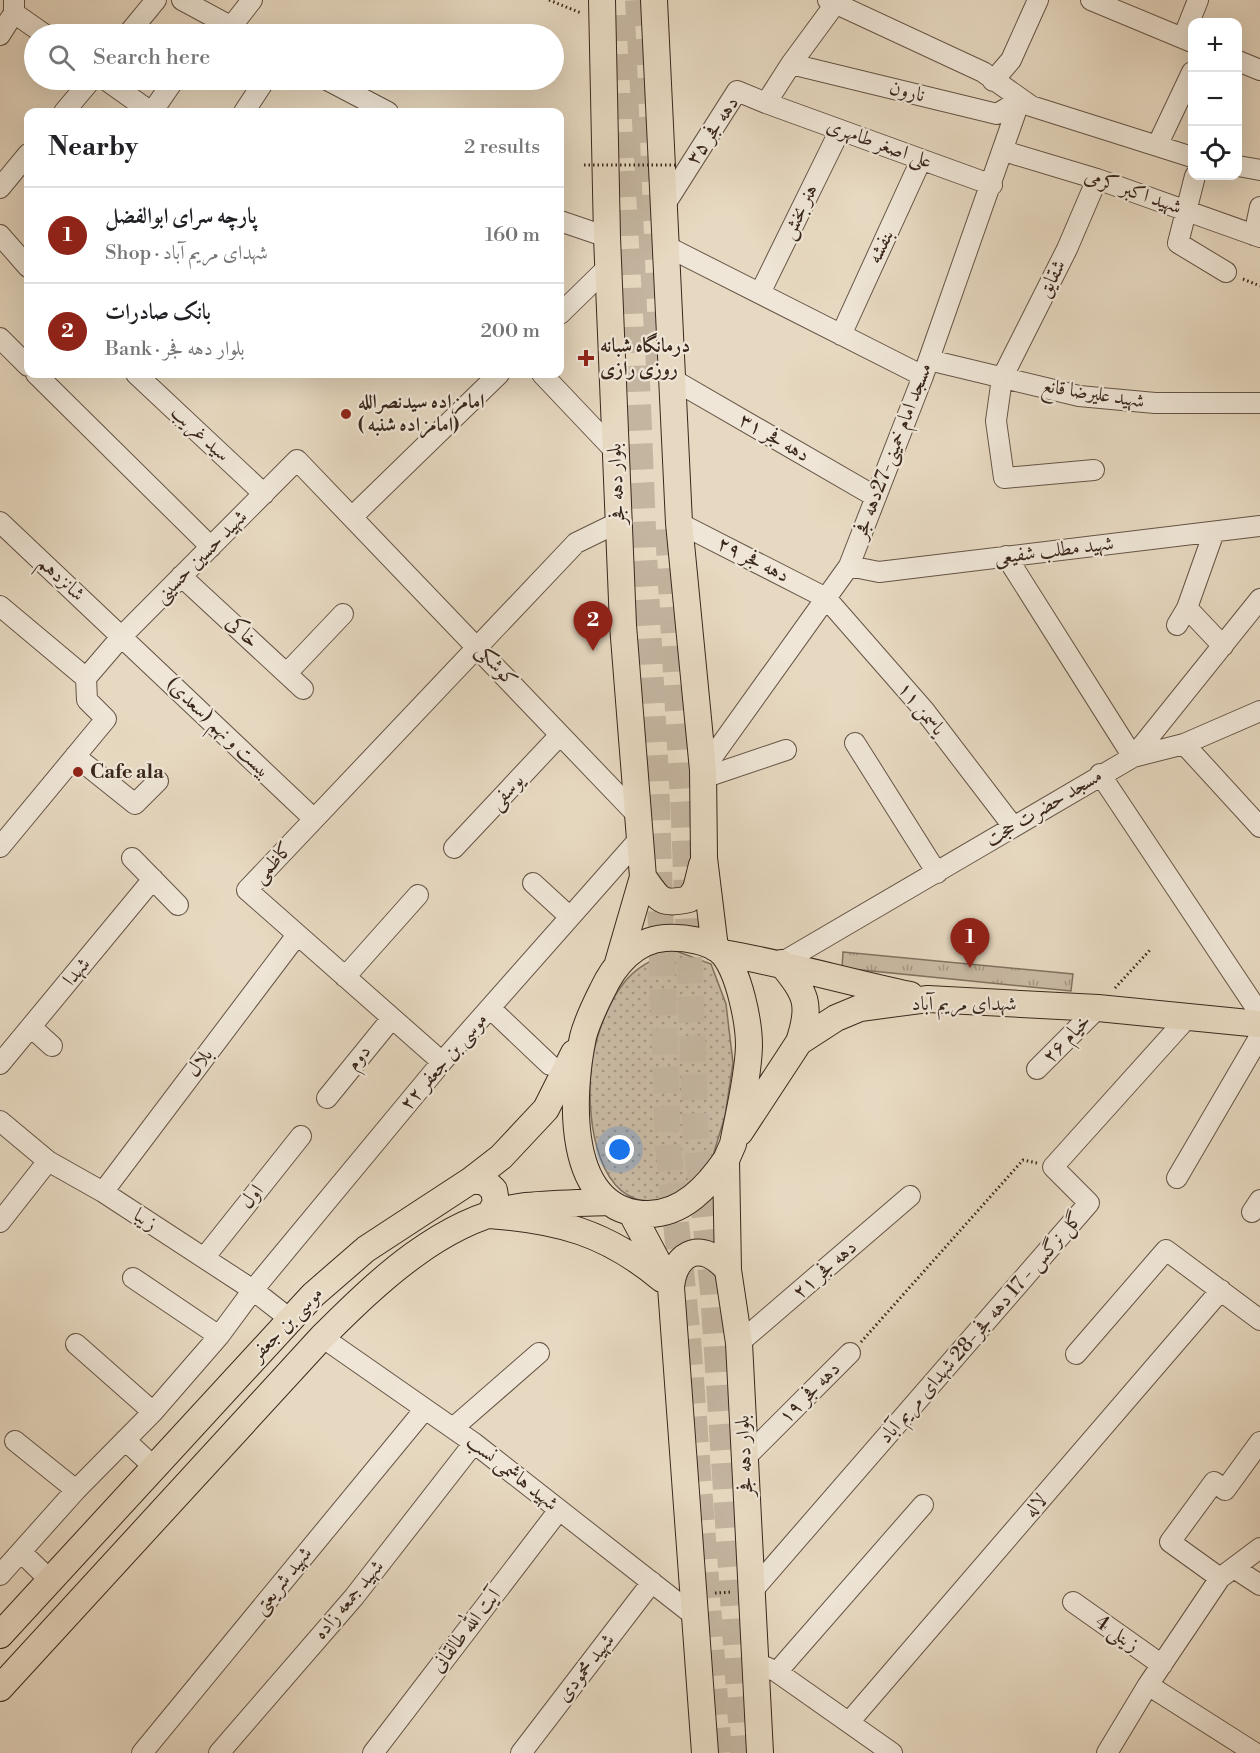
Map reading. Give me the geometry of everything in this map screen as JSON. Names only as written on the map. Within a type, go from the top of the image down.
[{"type":"main road","points":[[654,0],[679,523],[703,774],[704,858],[719,951]]},
{"type":"main road","name":"بلوار دهه فجر","points":[[602,11],[608,267],[623,625],[643,877],[618,963]]},
{"type":"main road","points":[[643,877],[659,900],[672,903],[689,899],[696,889],[704,858]]},
{"type":"main road","points":[[671,1287],[632,1214],[620,1211],[591,1184],[580,1152],[575,1105],[584,1034],[603,989],[618,963],[633,950],[656,938],[695,940],[719,951],[780,963],[845,982],[928,999]]},
{"type":"main road","name":"بلوار دهه فجر","points":[[719,951],[740,993],[746,1017],[748,1046],[729,1152],[728,1270],[740,1344],[744,1459],[753,1590],[767,1667],[760,1753]]},
{"type":"main road","points":[[780,963],[800,988],[807,1003],[806,1019],[799,1042]]},
{"type":"main road","name":"شهدای مریم آباد","points":[[632,1214],[658,1214],[683,1205],[712,1180],[799,1042],[836,1018],[860,1008],[928,999],[1098,1008],[1260,1024]]},
{"type":"main road","name":"موسی بن جعفر","points":[[3,1632],[153,1466],[313,1295],[366,1250],[470,1181],[501,1156],[546,1109],[584,1034]]},
{"type":"main road","points":[[470,1181],[484,1181],[494,1190],[496,1203],[489,1215],[534,1218],[572,1226],[608,1241],[641,1262],[671,1287]]},
{"type":"main road","name":"موسی بن جعفر","points":[[0,1688],[322,1337],[366,1294],[425,1248],[464,1225],[489,1215],[525,1206],[608,1202]]},
{"type":"main road","points":[[705,1753],[671,1287],[673,1270],[684,1257],[700,1252],[717,1257],[728,1270]]},
{"type":"main road","points":[[50,1580],[45,1596],[55,1610],[72,1609]]},
{"type":"main road","points":[[3,1632],[21,1628],[32,1640],[31,1656]]},
{"type":"street","points":[[136,24],[156,0]]},
{"type":"street","points":[[182,0],[217,24]]},
{"type":"street","points":[[229,24],[252,0]]},
{"type":"street","points":[[993,81],[1011,60],[1038,0]]},
{"type":"street","points":[[1194,18],[1198,0]]},
{"type":"street","points":[[834,1],[983,72],[1031,106],[1188,156]]},
{"type":"street","name":"دهه فجر ۳۵","points":[[664,206],[737,91],[766,103],[834,1]]},
{"type":"street","points":[[1094,1],[1188,40]]},
{"type":"street","points":[[0,35],[14,6],[33,24]]},
{"type":"street","points":[[1242,63],[1260,70]]},
{"type":"street","name":"نارون","points":[[791,64],[997,114],[1020,100]]},
{"type":"street","points":[[1157,146],[1188,80]]},
{"type":"street","points":[[67,108],[83,90]]},
{"type":"street","points":[[120,90],[146,108]]},
{"type":"street","points":[[155,108],[167,90]]},
{"type":"street","points":[[247,108],[258,90]]},
{"type":"street","points":[[346,90],[380,108]]},
{"type":"street","name":"مسجد امام خمینی-27دهه فجر","points":[[703,774],[849,566],[926,368],[1004,152],[1020,100]]},
{"type":"street","name":"علی اصغر طامهری","points":[[766,103],[992,185]]},
{"type":"street","name":"هنر بخش","points":[[760,293],[840,130]]},
{"type":"street","name":"شهید اکبر کرمی","points":[[1004,152],[1097,178],[1257,236]]},
{"type":"street","points":[[0,188],[24,159]]},
{"type":"street","name":"بنفشه","points":[[841,335],[921,160]]},
{"type":"street","points":[[1242,167],[1260,170]]},
{"type":"street","name":"شقایق","points":[[1094,470],[1004,478],[996,421],[1002,378],[1067,249],[1097,178]]},
{"type":"street","points":[[1194,180],[1178,243],[1226,272]]},
{"type":"street","points":[[1257,236],[1260,207]]},
{"type":"street","points":[[564,222],[607,237]]},
{"type":"street","points":[[0,236],[24,263]]},
{"type":"street","name":"شهید علیرضا قانع","points":[[666,246],[841,335],[926,368],[1002,378],[1079,396],[1155,403],[1260,403]]},
{"type":"street","points":[[564,310],[608,267]]},
{"type":"street","points":[[0,338],[24,362]]},
{"type":"street","points":[[40,378],[211,547]]},
{"type":"street","name":"سید غریب","points":[[145,378],[264,494]]},
{"type":"street","points":[[353,516],[495,378]]},
{"type":"street","points":[[546,378],[616,452]]},
{"type":"street","name":"دهه فجر ۳۱","points":[[672,379],[876,497]]},
{"type":"street","name":"شهید حسین حسینی","points":[[86,678],[122,636],[297,460],[353,516]]},
{"type":"street","name":"کوشکی","points":[[353,516],[560,735],[640,828]]},
{"type":"street","name":"شانزدهم","points":[[0,522],[122,636]]},
{"type":"street","name":"کاظمی","points":[[442,1062],[247,890],[576,543],[619,522]]},
{"type":"street","name":"دهه فجر ۲۹","points":[[679,523],[826,598]]},
{"type":"street","name":"شهید مطلب شفیعی","points":[[849,566],[879,572],[1260,526]]},
{"type":"street","points":[[1177,625],[1187,608],[1214,532]]},
{"type":"street","points":[[1006,556],[1133,757],[1184,744],[1260,711]]},
{"type":"street","name":"خاکی","points":[[181,576],[303,689]]},
{"type":"street","name":"یاسمن ۱۱","points":[[826,598],[924,710],[1012,825]]},
{"type":"street","name":"مسجد حضرت حجت","points":[[780,963],[937,873],[1012,825],[1133,757],[1260,599]]},
{"type":"street","points":[[1187,608],[1223,646]]},
{"type":"street","points":[[0,847],[106,719],[87,700],[86,678],[1,610]]},
{"type":"street","points":[[287,673],[343,614]]},
{"type":"street","name":"بیست و نهم (سعدی)","points":[[122,636],[314,819]]},
{"type":"street","name":"یوسفی","points":[[454,848],[560,735]]},
{"type":"street","points":[[855,743],[937,873]]},
{"type":"street","points":[[1184,744],[1260,827]]},
{"type":"street","points":[[703,774],[786,750]]},
{"type":"street","points":[[75,756],[135,804],[158,781]]},
{"type":"street","points":[[1100,774],[1260,1014]]},
{"type":"street","name":"موسی بن جعفر ۲۲","points":[[0,1575],[76,1490],[153,1412],[219,1336],[253,1290],[442,1062],[570,917],[640,828]]},
{"type":"street","points":[[132,858],[178,905]]},
{"type":"street","name":"شهدا","points":[[0,1064],[153,879]]},
{"type":"street","points":[[533,883],[570,917]]},
{"type":"street","points":[[345,976],[418,896]]},
{"type":"street","name":"بلال","points":[[103,1192],[297,935]]},
{"type":"street","points":[[490,1008],[550,1065]]},
{"type":"street","name":"خیام ۲۶","points":[[1037,1070],[1098,1008]]},
{"type":"street","points":[[1053,1167],[1188,1017]]},
{"type":"street","name":"دوم","points":[[327,1098],[392,1018]]},
{"type":"street","points":[[31,1027],[52,1046]]},
{"type":"street","points":[[1177,1178],[1260,1036]]},
{"type":"street","name":"زیبا","points":[[0,1121],[48,1161],[103,1192],[253,1290],[290,1319]]},
{"type":"street","name":"اول","points":[[204,1258],[300,1136]]},
{"type":"street","points":[[0,1222],[48,1161]]},
{"type":"street","name":"گل نرگس - 17 دهه فجر-28 شهدای مریم آباد","points":[[753,1590],[1089,1203],[1053,1167]]},
{"type":"street","name":"دهه فجر ۲۱","points":[[740,1344],[910,1196]]},
{"type":"street","points":[[1076,1354],[1166,1250],[1260,1320]]},
{"type":"street","points":[[133,1278],[219,1336]]},
{"type":"street","name":"لاله","points":[[850,1721],[1221,1290]]},
{"type":"street","name":"شهید هاشمی نسب","points":[[322,1337],[474,1443],[652,1582],[696,1606]]},
{"type":"street","points":[[76,1344],[153,1412]]},
{"type":"street","points":[[453,1428],[539,1353]]},
{"type":"street","name":"دهه فجر ۱۹","points":[[744,1459],[850,1353]]},
{"type":"street","name":"شهید شریعتی","points":[[142,1753],[425,1409]]},
{"type":"street","points":[[125,1440],[153,1466]]},
{"type":"street","points":[[15,1441],[76,1490]]},
{"type":"street","points":[[1260,1442],[1226,1490],[1214,1482],[1170,1542],[1227,1573],[1260,1585]]},
{"type":"street","name":"شهید جمعه زاده","points":[[219,1753],[354,1598],[474,1443]]},
{"type":"street","points":[[892,1753],[850,1721],[767,1667],[922,1504]]},
{"type":"street","name":"آیت الله طالقانی","points":[[373,1753],[560,1510]]},
{"type":"street","points":[[1107,1753],[1148,1685],[1227,1573],[1260,1548]]},
{"type":"street","points":[[21,1552],[50,1580]]},
{"type":"street","name":"شهید محمودی","points":[[521,1753],[652,1582]]},
{"type":"street","name":"زینلی 4","points":[[1073,1602],[1162,1665]]},
{"type":"street","points":[[1148,1685],[1255,1753]]},
{"type":"path","points":[[549,0],[602,11]]},
{"type":"path","points":[[584,165],[677,165]]},
{"type":"path","points":[[1098,1008],[1150,950]]},
{"type":"path","points":[[850,1353],[1023,1160],[1053,1167]]},
{"type":"path","points":[[696,1606],[753,1590]]},
{"type":"green space","points":[[676,951],[711,964],[726,1004],[733,1063],[725,1116],[712,1159],[684,1195],[643,1201],[626,1194],[613,1182],[597,1147],[590,1106],[592,1059],[606,1014],[628,977],[640,967]]},
{"type":"green space","points":[[843,952],[1073,974],[1071,991],[842,968]]},
{"type":"tunnel","points":[[638,0],[659,367]]},
{"type":"tunnel","points":[[622,15],[644,553],[656,778],[668,1145],[688,1339],[719,1753]]},
{"type":"tunnel","points":[[668,529],[684,819],[696,1138],[713,1291],[743,1753]]},
{"type":"place","name":"درمانگاه شبانه روزی رازی","points":[[586,358]]},
{"type":"place","name":"امامزاده سیدنصرالله ( امامزاده شنبه)","points":[[346,414]]},
{"type":"place","name":"بانک صادرات","points":[[593,651]]},
{"type":"place","name":"Cafe ala","points":[[78,772]]},
{"type":"place","name":"پارچه سرای ابوالفضل","points":[[970,968]]}]
